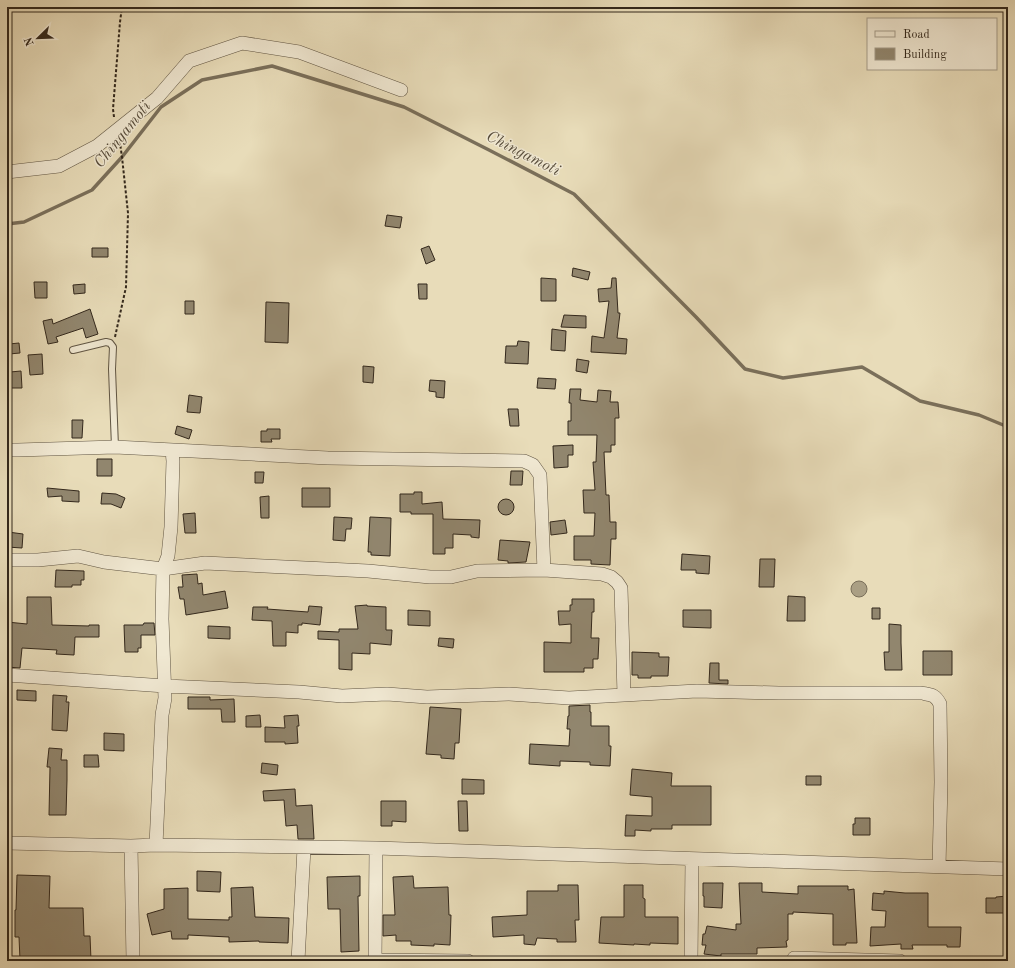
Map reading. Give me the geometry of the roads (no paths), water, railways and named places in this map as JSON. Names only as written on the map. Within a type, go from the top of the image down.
[{"type":"street","points":[[7,172],[59,166],[98,146],[157,98],[189,61],[242,43],[299,52],[401,90]]},
{"type":"street","points":[[7,450],[115,447],[328,458],[524,462],[533,465],[540,475],[544,570]]},
{"type":"street","points":[[156,845],[162,715],[165,698],[162,619],[163,569],[168,556],[171,527],[172,450]]},
{"type":"street","points":[[7,560],[38,560],[78,556],[104,562],[163,569],[205,563],[368,571],[430,577],[451,576],[477,571],[544,570],[602,574],[611,577],[621,588],[624,695]]},
{"type":"street","points":[[7,675],[165,686],[299,692],[342,696],[387,694],[427,697],[508,694],[569,698],[696,691],[779,693],[921,693],[934,695],[940,704],[941,782],[939,867]]},
{"type":"street","points":[[7,844],[376,848],[1008,869]]},
{"type":"street","points":[[131,846],[133,961]]},
{"type":"street","points":[[298,961],[304,848]]},
{"type":"street","points":[[376,848],[375,960],[468,961]]},
{"type":"street","points":[[691,961],[692,859]]},
{"type":"street","points":[[794,958],[900,961]]},
{"type":"lane","points":[[73,350],[106,342],[110,343],[113,347],[112,369],[115,447]]},
{"type":"waterway","name":"Chingamoti","points":[[7,224],[24,222],[92,190],[122,157],[161,107],[202,80],[272,66],[404,107],[574,194],[696,317],[745,369],[783,378],[862,367],[920,401],[979,415],[1008,427]]}]
